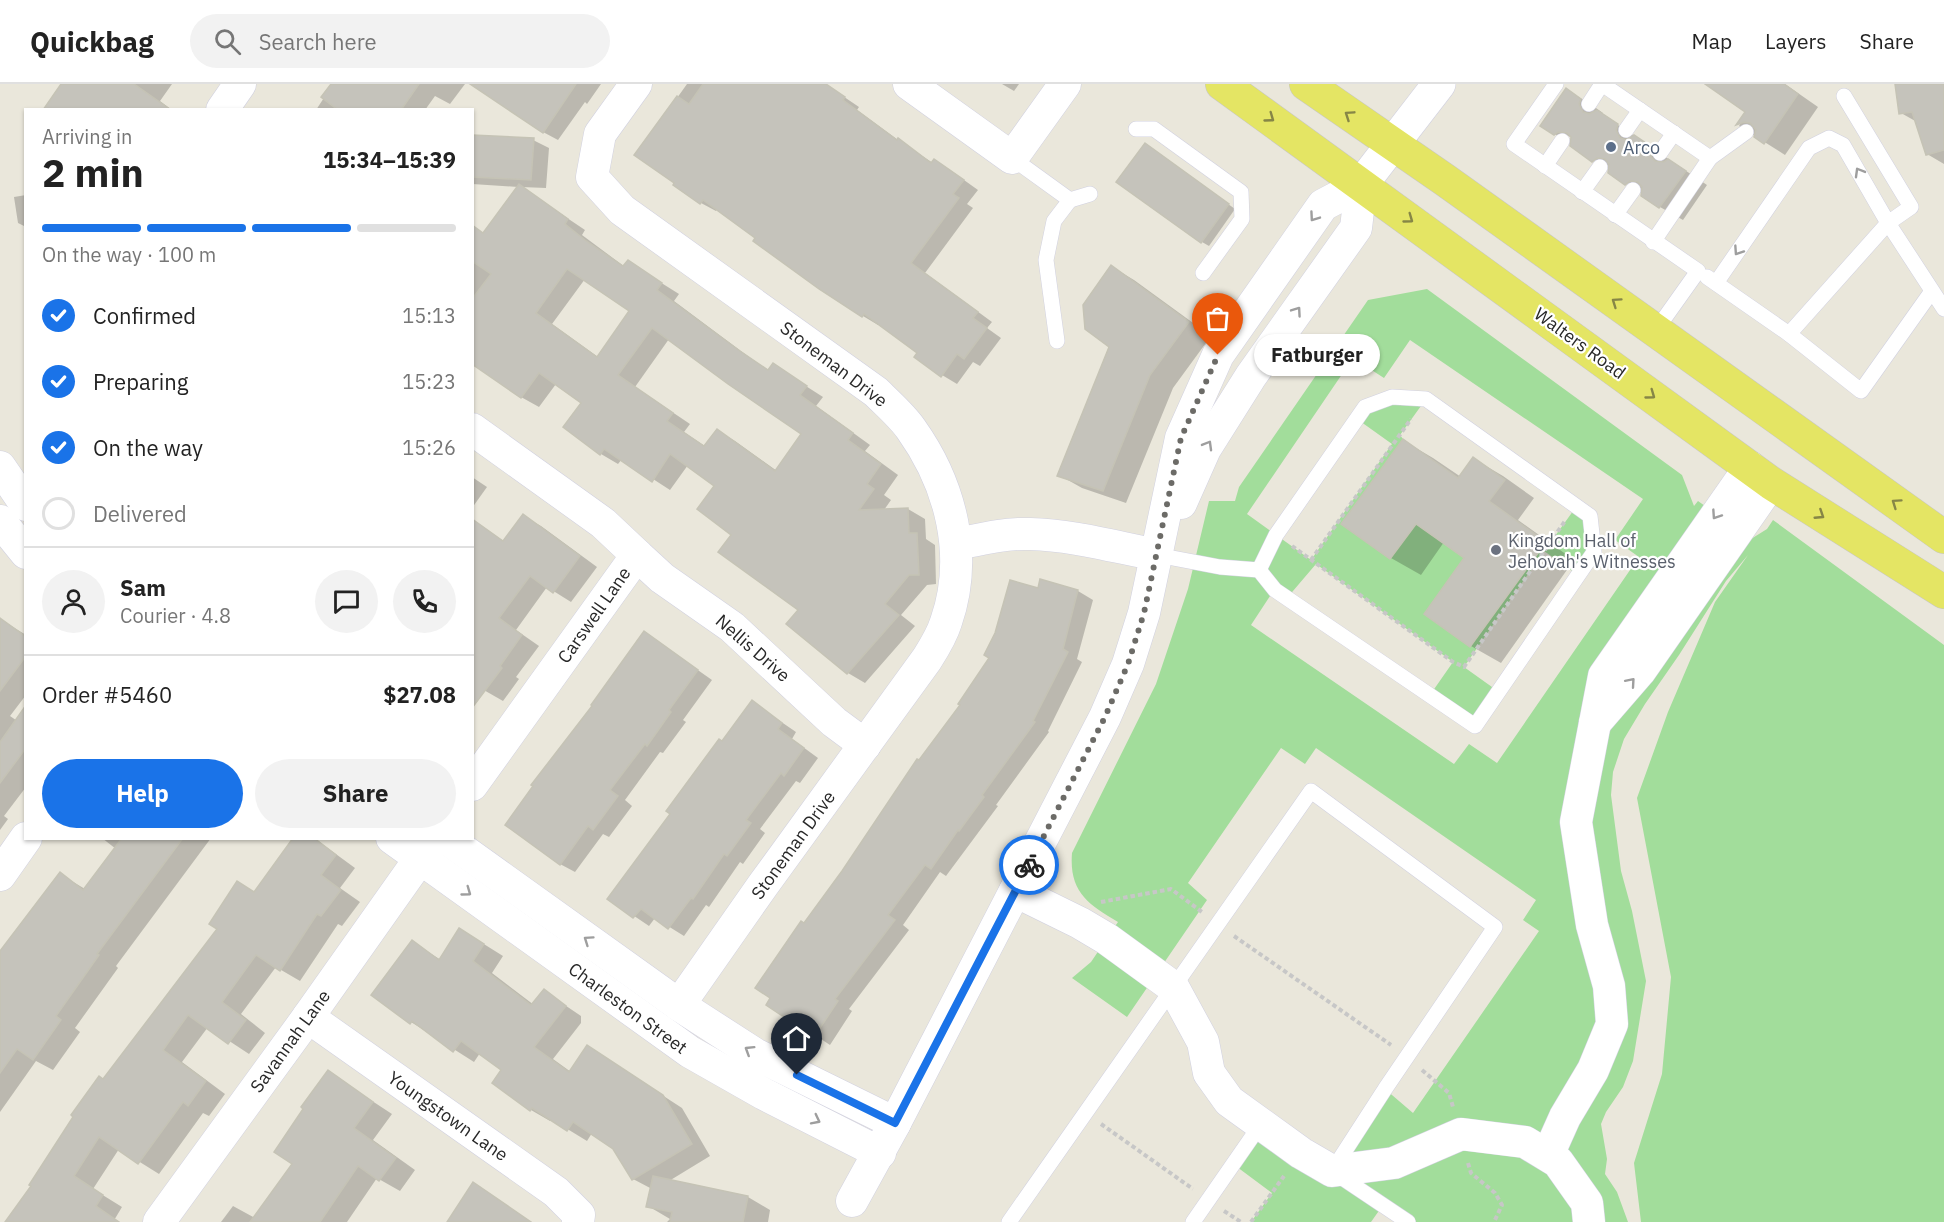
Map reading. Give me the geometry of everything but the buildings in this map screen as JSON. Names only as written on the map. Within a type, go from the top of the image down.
[{"type":"main road","name":"Walters Road","points":[[1222,84],[1761,475],[1944,592]]},
{"type":"main road","points":[[1306,84],[1656,330],[1944,537]]},
{"type":"main road","points":[[1361,185],[1439,84]]},
{"type":"street","points":[[223,108],[240,84]]},
{"type":"street","name":"Stoneman Drive","points":[[636,84],[600,135],[592,177],[622,210],[876,392],[911,428],[936,469],[951,513],[957,544],[953,589],[946,623],[927,660],[763,885],[680,1005]]},
{"type":"street","points":[[909,84],[1012,158],[1065,84]]},
{"type":"street","points":[[852,1201],[880,1153],[1016,891],[1105,717],[1128,664],[1144,613],[1181,438],[1218,355],[1323,205],[1361,185]]},
{"type":"street","name":"Carswell Lane","points":[[474,430],[603,523],[637,555],[474,782]]},
{"type":"street","points":[[0,467],[24,502]]},
{"type":"street","points":[[1548,1155],[1565,1117],[1593,1070],[1612,1024],[1609,986],[1592,925],[1576,822],[1604,676],[1761,475]]},
{"type":"street","points":[[0,521],[24,551]]},
{"type":"street","points":[[957,544],[995,536],[1029,534],[1157,555]]},
{"type":"street","name":"Nellis Drive","points":[[637,555],[662,578],[732,627],[834,722],[865,745]]},
{"type":"street","points":[[0,875],[25,840]]},
{"type":"street","name":"Charleston Street","points":[[399,840],[427,848],[690,1052],[764,1094],[880,1153]]},
{"type":"street","name":"Charleston Street","points":[[449,840],[680,1005],[755,1054],[895,1123]]},
{"type":"street","name":"Savannah Lane","points":[[159,1222],[427,848]]},
{"type":"street","points":[[1016,891],[1107,939],[1173,987],[1203,1042],[1209,1073],[1228,1101],[1301,1153],[1332,1171],[1394,1163],[1461,1134],[1525,1142],[1558,1162],[1587,1203],[1589,1222]]},
{"type":"street","name":"Youngstown Lane","points":[[308,1017],[555,1192],[579,1215],[578,1222]]},
{"type":"lane","points":[[1556,84],[1514,144],[1789,334],[1861,391],[1932,291]]},
{"type":"lane","points":[[1588,104],[1602,84],[1710,158]]},
{"type":"lane","points":[[1789,334],[1888,223],[1911,207],[1844,96]]},
{"type":"lane","points":[[1626,130],[1640,110]]},
{"type":"lane","points":[[1136,129],[1154,129],[1241,192],[1242,219],[1203,273]]},
{"type":"lane","points":[[1653,242],[1710,158],[1746,132]]},
{"type":"lane","points":[[1660,153],[1674,133]]},
{"type":"lane","points":[[1716,284],[1809,148],[1829,138],[1843,145],[1888,223],[1944,309]]},
{"type":"lane","points":[[1545,166],[1562,141]]},
{"type":"lane","points":[[1012,158],[1070,200]]},
{"type":"lane","points":[[1582,192],[1600,167]]},
{"type":"lane","points":[[1615,215],[1632,190]]},
{"type":"lane","points":[[1057,341],[1046,260],[1054,221],[1070,200],[1090,194]]},
{"type":"lane","points":[[1656,330],[1698,271]]},
{"type":"lane","points":[[1157,555],[1220,567],[1259,570],[1275,590],[1475,726],[1594,552],[1590,516],[1426,399],[1392,397],[1365,407],[1276,535],[1259,570]]},
{"type":"lane","points":[[1009,1222],[1311,791],[1495,927],[1332,1171],[1408,1222]]},
{"type":"lane","points":[[1193,1222],[1261,1124]]},
{"type":"path","points":[[1311,560],[1426,399]]},
{"type":"path","points":[[1276,535],[1453,662],[1464,667],[1576,507]]},
{"type":"path","points":[[1093,903],[1171,890],[1407,1057],[1449,1093],[1471,1173],[1495,1193],[1502,1205],[1494,1222]]},
{"type":"path","points":[[1086,1113],[1241,1222]]},
{"type":"path","points":[[1251,1222],[1291,1167]]},
{"type":"green space","points":[[1427,289],[1682,475],[1694,506],[1698,501],[1751,539],[1767,529],[1773,520],[1944,645],[1944,1222],[1641,1222],[1634,1163],[1662,1074],[1671,977],[1637,798],[1668,712],[1715,602],[1748,555],[1726,581],[1645,704],[1624,739],[1613,772],[1611,795],[1621,871],[1632,911],[1646,981],[1633,1061],[1623,1087],[1606,1112],[1601,1124],[1607,1159],[1605,1174],[1617,1192],[1628,1222],[1408,1222],[1383,1205],[1371,1222],[1251,1222],[1272,1193],[1233,1164],[1261,1124],[1333,1171],[1385,1089],[1413,1113],[1539,931],[1523,920],[1536,900],[1316,748],[1305,764],[1281,748],[1188,883],[1207,900],[1127,1017],[1072,978],[1091,962],[1118,922],[1097,909],[1082,895],[1074,877],[1072,853],[1156,684],[1188,589],[1209,501],[1235,501],[1239,487],[1368,300]],"holes":[[[1410,340],[1643,499],[1615,540],[1639,557],[1497,763],[1469,744],[1454,764],[1251,625],[1274,590],[1287,598],[1316,564],[1453,662],[1430,695],[1475,726],[1499,692],[1464,667],[1544,551],[1578,575],[1594,552],[1590,516],[1576,507],[1550,543],[1546,542],[1470,647],[1424,614],[1464,558],[1416,524],[1390,559],[1342,524],[1403,439],[1400,435],[1426,399],[1365,407],[1357,419],[1392,444],[1311,560],[1247,514],[1353,358],[1384,378]]]},
{"type":"way so far","points":[[1029,865],[1105,717],[1128,664],[1144,613],[1181,438],[1218,355]]},
{"type":"place","name":"Arco","points":[[1611,147]]},
{"type":"place","name":"Fatburger","points":[[1218,355]]},
{"type":"place","name":"Kingdom Hall of Jehovah's Witnesses","points":[[1496,550]]},
{"type":"route","points":[[797,1075],[895,1123],[1029,865]]}]
